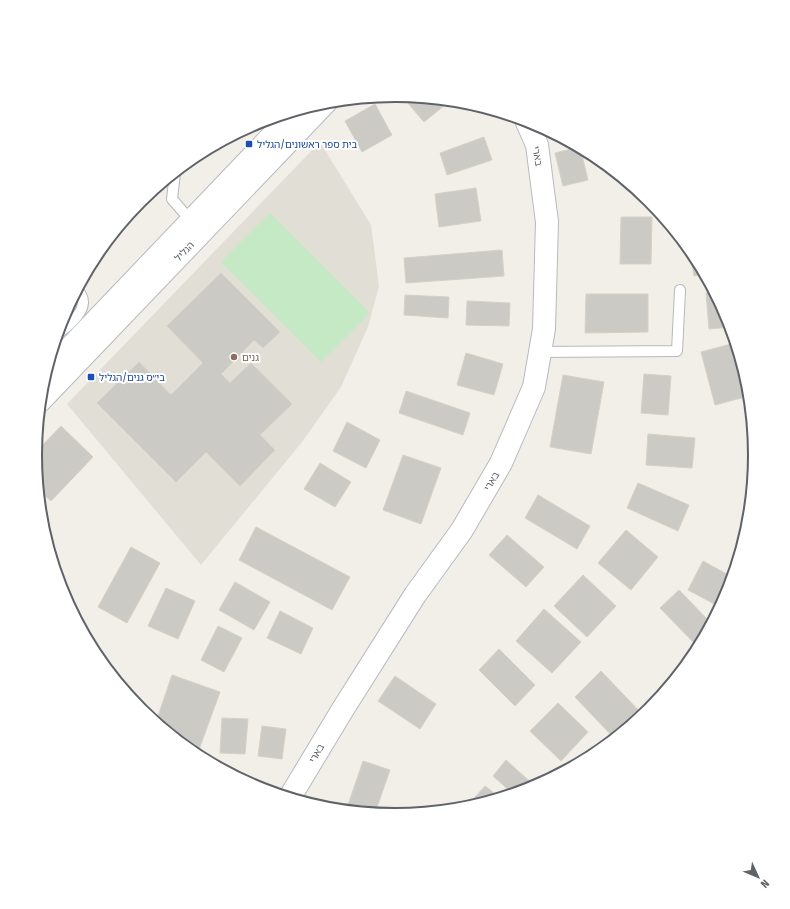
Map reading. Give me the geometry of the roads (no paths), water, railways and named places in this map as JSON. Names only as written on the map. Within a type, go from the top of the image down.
[{"type":"street","name":"הגליל","points":[[48,393],[318,110]]},
{"type":"street","name":"הגליל","points":[[54,365],[289,118]]},
{"type":"street","name":"בארי","points":[[293,792],[343,708],[415,595],[462,530],[501,463],[534,387],[544,329],[548,222],[537,146],[529,128]]},
{"type":"lane","points":[[174,179],[172,199],[191,221]]},
{"type":"lane","points":[[540,352],[677,352],[680,290]]},
{"type":"lane","points":[[66,328],[82,311],[83,300],[80,295]]},
{"type":"place","name":"בית ספר ראשונים/הגליל","points":[[249,144]]},
{"type":"place","name":"גנים","points":[[234,357]]},
{"type":"place","name":"בי״ס גנים/הגליל","points":[[91,377]]}]
